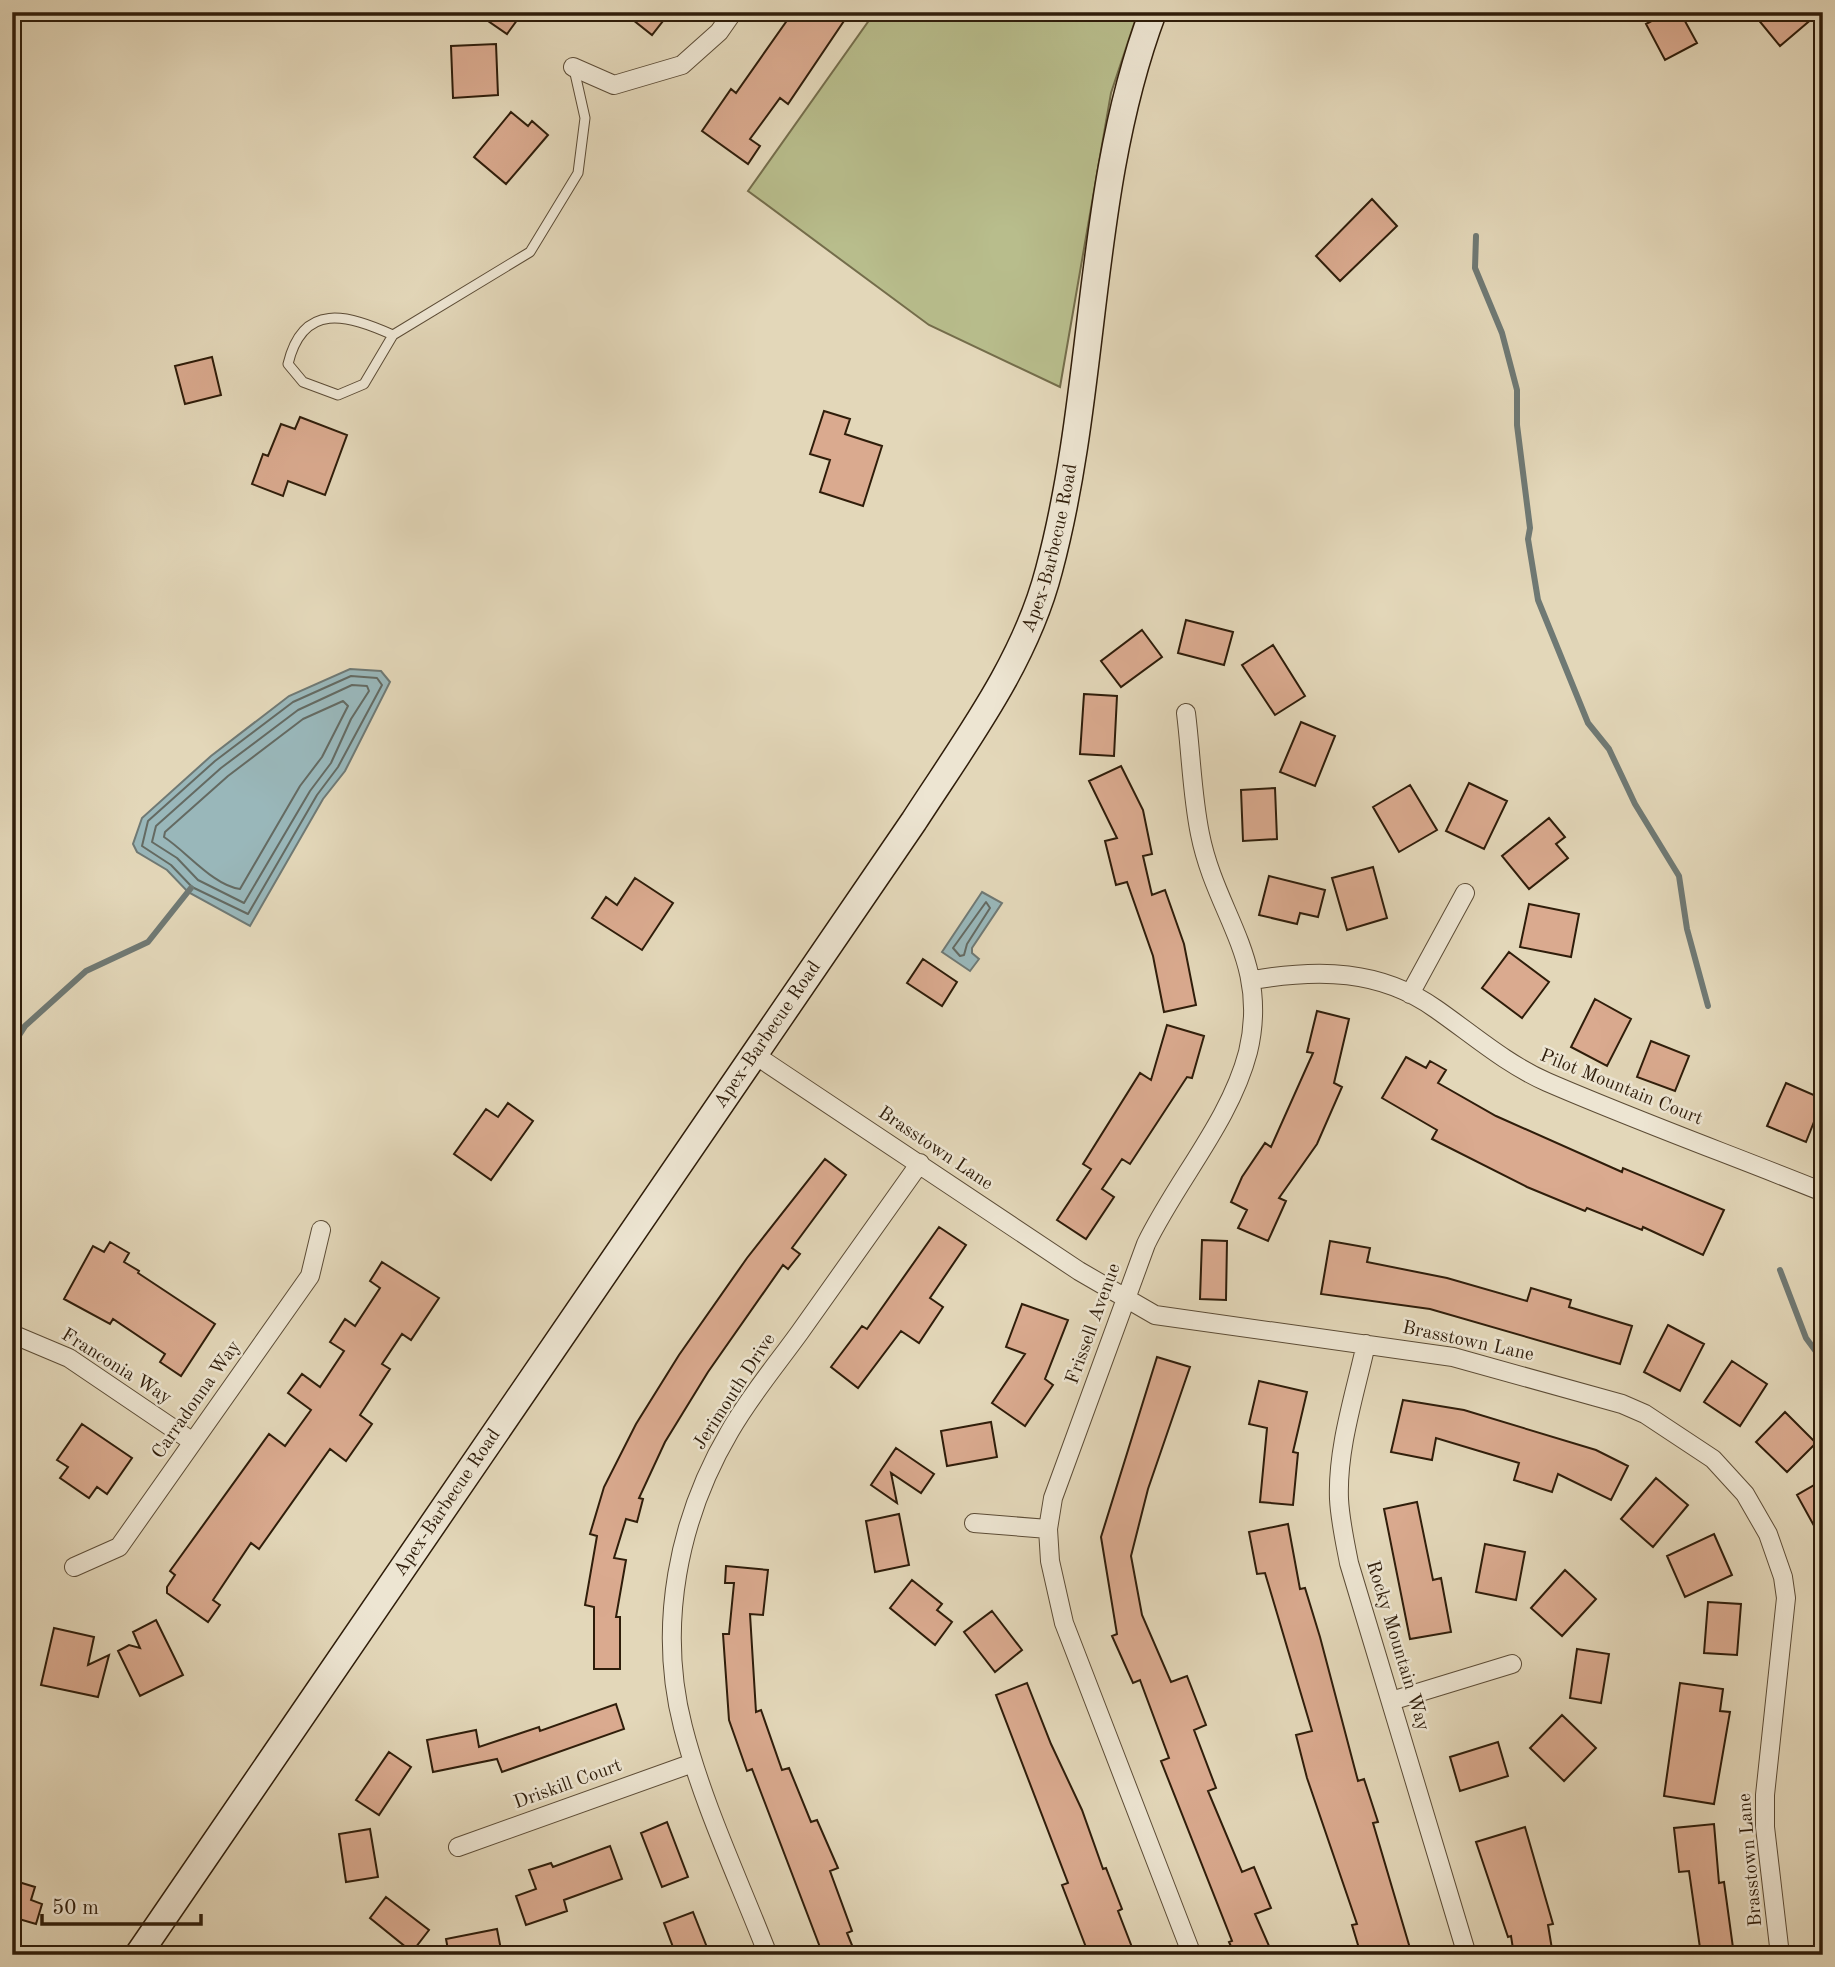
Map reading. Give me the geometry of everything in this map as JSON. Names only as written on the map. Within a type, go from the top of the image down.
[{"type":"street","points":[[573,67],[614,85],[682,65],[719,32],[733,12]]},
{"type":"street","name":"Apex-Barbecue Road","points":[[138,1955],[755,1055],[987,709],[1026,636],[1049,572],[1074,455],[1104,223],[1122,121],[1153,12]]},
{"type":"street","name":"Frissell Avenue","points":[[1186,713],[1200,834],[1213,878],[1253,980],[1252,1024],[1240,1074],[1226,1105],[1161,1213],[1126,1299],[1056,1489],[1048,1529],[1050,1561],[1064,1623],[1192,1955]]},
{"type":"street","points":[[1410,994],[1465,893]]},
{"type":"street","name":"Pilot Mountain Court","points":[[1253,980],[1313,972],[1369,978],[1410,994],[1527,1073],[1823,1192]]},
{"type":"street","name":"Brasstown Lane","points":[[755,1055],[1079,1271],[1155,1315],[1174,1320],[1453,1357],[1622,1404],[1692,1443],[1713,1459],[1745,1494],[1768,1534],[1783,1577],[1786,1598],[1786,1622],[1765,1795],[1765,1827],[1780,1955]]},
{"type":"street","name":"Jerimouth Drive","points":[[768,1955],[693,1763],[676,1691],[672,1623],[682,1546],[704,1480],[732,1427],[920,1163]]},
{"type":"street","name":"Carradonna Way","points":[[74,1567],[119,1547],[310,1276],[321,1230]]},
{"type":"street","name":"Franconia Way","points":[[12,1334],[69,1358],[193,1441]]},
{"type":"street","name":"Rocky Mountain Way","points":[[1366,1344],[1342,1460],[1339,1497],[1349,1563],[1467,1955]]},
{"type":"street","points":[[974,1523],[1048,1529]]},
{"type":"street","points":[[1391,1701],[1512,1664]]},
{"type":"street","name":"Driskill Court","points":[[458,1847],[693,1763]]},
{"type":"lane","points":[[393,335],[367,323],[332,315],[306,327],[292,348],[288,364],[303,382],[338,395],[364,384],[393,335],[530,252],[578,173],[585,118],[573,67]]},
{"type":"green space","points":[[875,12],[1138,12],[1111,93],[1060,387],[929,325],[748,191]]},
{"type":"water","points":[[350,669],[381,671],[390,682],[345,771],[323,799],[250,926],[188,892],[167,870],[137,852],[133,844],[142,818],[211,756],[289,696]]},
{"type":"water","points":[[982,892],[1002,903],[972,948],[972,953],[979,959],[970,971],[942,952]]},
{"type":"building","points":[[475,12],[523,12],[507,34]]},
{"type":"building","points":[[623,12],[670,12],[652,35]]},
{"type":"building","points":[[793,12],[850,12],[788,104],[780,98],[750,139],[760,146],[748,164],[702,131],[731,89],[736,93]]},
{"type":"building","points":[[1668,12],[1680,12],[1697,43],[1665,60],[1646,24]]},
{"type":"building","points":[[1752,12],[1820,12],[1780,46]]},
{"type":"building","points":[[496,44],[498,95],[453,98],[451,46]]},
{"type":"building","points":[[511,112],[528,126],[532,121],[548,135],[506,184],[474,157]]},
{"type":"building","points":[[1372,199],[1397,226],[1340,281],[1316,256]]},
{"type":"building","points":[[212,357],[221,395],[185,404],[175,366]]},
{"type":"building","points":[[824,411],[850,419],[845,434],[882,446],[863,506],[820,492],[830,460],[810,454]]},
{"type":"building","points":[[300,417],[347,435],[325,495],[288,481],[283,496],[252,484],[263,454],[268,456],[281,424],[295,429]]},
{"type":"building","points":[[1186,620],[1233,632],[1224,665],[1178,653]]},
{"type":"building","points":[[1142,630],[1162,657],[1121,687],[1101,661]]},
{"type":"building","points":[[1273,645],[1305,696],[1275,715],[1242,665]]},
{"type":"building","points":[[1084,694],[1117,696],[1114,756],[1080,754]]},
{"type":"building","points":[[1301,722],[1335,736],[1315,786],[1280,772]]},
{"type":"building","points":[[1121,766],[1143,810],[1152,854],[1143,856],[1152,895],[1165,890],[1184,944],[1196,1005],[1164,1012],[1153,956],[1127,882],[1116,885],[1105,841],[1117,838],[1089,781]]},
{"type":"building","points":[[1469,783],[1507,801],[1484,849],[1446,831]]},
{"type":"building","points":[[1410,785],[1437,830],[1399,852],[1373,807]]},
{"type":"building","points":[[1275,788],[1277,839],[1243,841],[1241,790]]},
{"type":"building","points":[[1549,818],[1565,837],[1556,844],[1568,858],[1529,889],[1502,856]]},
{"type":"building","points":[[1373,867],[1387,918],[1347,930],[1332,878]]},
{"type":"building","points":[[1269,876],[1325,890],[1318,917],[1300,913],[1297,924],[1259,915]]},
{"type":"building","points":[[635,878],[673,903],[642,950],[592,918],[606,897],[617,905]]},
{"type":"building","points":[[1529,904],[1579,914],[1571,957],[1520,947]]},
{"type":"building","points":[[1509,952],[1549,982],[1522,1018],[1482,988]]},
{"type":"building","points":[[923,959],[957,982],[942,1006],[907,983]]},
{"type":"building","points":[[1595,999],[1631,1019],[1607,1066],[1571,1047]]},
{"type":"building","points":[[1317,1011],[1349,1019],[1334,1083],[1342,1087],[1317,1144],[1279,1198],[1286,1201],[1268,1241],[1238,1228],[1247,1210],[1231,1202],[1242,1177],[1265,1143],[1271,1147],[1313,1053],[1307,1052]]},
{"type":"building","points":[[1167,1025],[1204,1036],[1192,1078],[1187,1077],[1130,1164],[1122,1159],[1102,1189],[1114,1197],[1086,1239],[1057,1220],[1091,1169],[1083,1164],[1140,1073],[1151,1080]]},
{"type":"building","points":[[1651,1041],[1689,1056],[1675,1091],[1637,1077]]},
{"type":"building","points":[[1406,1057],[1426,1068],[1430,1061],[1446,1070],[1438,1083],[1496,1116],[1622,1172],[1623,1168],[1724,1210],[1703,1255],[1643,1227],[1642,1230],[1587,1208],[1585,1211],[1527,1187],[1432,1139],[1437,1130],[1382,1098]]},
{"type":"building","points":[[1786,1083],[1823,1099],[1806,1142],[1767,1126]]},
{"type":"building","points":[[508,1103],[533,1121],[491,1180],[454,1154],[486,1109],[498,1117]]},
{"type":"building","points":[[825,1159],[846,1175],[792,1248],[800,1254],[788,1269],[783,1265],[708,1372],[665,1442],[639,1498],[643,1499],[637,1522],[626,1519],[614,1558],[626,1560],[616,1617],[620,1617],[620,1669],[594,1669],[594,1607],[585,1605],[597,1536],[590,1534],[604,1487],[636,1424],[679,1355],[747,1258]]},
{"type":"building","points":[[939,1227],[966,1245],[930,1298],[943,1307],[919,1343],[901,1331],[858,1388],[831,1367],[862,1326],[867,1329]]},
{"type":"building","points":[[1202,1240],[1227,1241],[1226,1300],[1200,1299]]},
{"type":"building","points":[[1330,1241],[1370,1248],[1367,1262],[1447,1278],[1527,1301],[1531,1288],[1571,1300],[1569,1307],[1632,1326],[1620,1364],[1430,1309],[1321,1294]]},
{"type":"building","points":[[110,1242],[129,1253],[124,1262],[139,1271],[138,1273],[215,1324],[181,1376],[160,1362],[165,1354],[113,1319],[110,1324],[64,1299],[93,1246],[104,1252]]},
{"type":"building","points":[[382,1262],[439,1298],[411,1340],[402,1334],[382,1364],[390,1369],[360,1415],[372,1424],[346,1461],[330,1449],[259,1549],[251,1543],[213,1600],[220,1605],[208,1622],[167,1593],[167,1587],[175,1575],[170,1571],[269,1434],[285,1446],[311,1410],[288,1393],[302,1374],[320,1387],[344,1351],[330,1342],[345,1319],[355,1326],[380,1288],[370,1281]]},
{"type":"building","points":[[1022,1304],[1068,1320],[1045,1379],[1053,1385],[1025,1426],[992,1403],[1025,1354],[1006,1347]]},
{"type":"building","points":[[1668,1325],[1704,1344],[1680,1391],[1644,1372]]},
{"type":"building","points":[[1157,1357],[1190,1367],[1148,1489],[1131,1556],[1142,1615],[1171,1682],[1187,1676],[1206,1725],[1194,1730],[1216,1788],[1208,1791],[1242,1872],[1254,1867],[1271,1908],[1255,1914],[1273,1955],[1235,1955],[1229,1942],[1232,1941],[1161,1761],[1169,1758],[1140,1680],[1133,1683],[1112,1636],[1117,1634],[1101,1537]]},
{"type":"building","points":[[1732,1361],[1767,1384],[1740,1426],[1704,1402]]},
{"type":"building","points":[[1259,1381],[1307,1392],[1293,1452],[1298,1453],[1293,1505],[1260,1502],[1267,1428],[1249,1424]]},
{"type":"building","points":[[1403,1400],[1464,1410],[1596,1450],[1628,1466],[1611,1500],[1558,1474],[1552,1492],[1514,1480],[1519,1463],[1436,1438],[1432,1460],[1391,1452]]},
{"type":"building","points":[[1785,1412],[1816,1443],[1787,1472],[1756,1442]]},
{"type":"building","points":[[991,1422],[997,1457],[947,1466],[941,1431]]},
{"type":"building","points":[[82,1424],[132,1458],[107,1494],[97,1487],[89,1498],[60,1478],[68,1467],[57,1460]]},
{"type":"building","points":[[896,1448],[934,1474],[921,1493],[891,1473],[897,1503],[871,1485]]},
{"type":"building","points":[[1656,1478],[1688,1505],[1653,1547],[1621,1519]]},
{"type":"building","points":[[1823,1480],[1823,1542],[1797,1495]]},
{"type":"building","points":[[1417,1502],[1433,1580],[1441,1578],[1451,1632],[1410,1639],[1384,1509]]},
{"type":"building","points":[[899,1514],[909,1565],[875,1572],[866,1521]]},
{"type":"building","points":[[1288,1524],[1300,1589],[1305,1588],[1320,1637],[1358,1781],[1364,1779],[1378,1822],[1373,1823],[1412,1955],[1361,1955],[1352,1925],[1357,1924],[1307,1778],[1296,1735],[1312,1731],[1265,1573],[1257,1574],[1249,1532]]},
{"type":"building","points":[[1714,1534],[1732,1575],[1685,1597],[1667,1556]]},
{"type":"building","points":[[1485,1544],[1525,1552],[1516,1600],[1476,1592]]},
{"type":"building","points":[[726,1566],[768,1570],[763,1615],[750,1614],[756,1712],[761,1710],[782,1770],[789,1768],[811,1822],[817,1820],[838,1868],[830,1871],[852,1931],[847,1933],[856,1955],[823,1955],[752,1769],[747,1771],[729,1720],[723,1634],[729,1634],[734,1583],[725,1583]]},
{"type":"building","points":[[1565,1570],[1596,1599],[1562,1636],[1531,1608]]},
{"type":"building","points":[[912,1580],[942,1604],[937,1610],[952,1622],[935,1645],[890,1608]]},
{"type":"building","points":[[1708,1602],[1741,1604],[1737,1655],[1704,1653]]},
{"type":"building","points":[[992,1611],[1022,1650],[995,1672],[964,1632]]},
{"type":"building","points":[[156,1620],[183,1675],[140,1696],[118,1651],[129,1645],[140,1648],[133,1632]]},
{"type":"building","points":[[54,1628],[94,1637],[88,1665],[109,1655],[98,1697],[41,1685]]},
{"type":"building","points":[[1577,1649],[1609,1654],[1601,1703],[1570,1698]]},
{"type":"building","points":[[1027,1683],[1051,1744],[1082,1810],[1103,1869],[1106,1868],[1122,1909],[1118,1911],[1135,1955],[1089,1955],[1062,1885],[1068,1883],[996,1695]]},
{"type":"building","points":[[1680,1683],[1723,1689],[1720,1711],[1730,1712],[1714,1804],[1664,1796]]},
{"type":"building","points":[[616,1704],[624,1729],[502,1772],[497,1759],[433,1772],[427,1740],[476,1730],[479,1747],[539,1727],[540,1731]]},
{"type":"building","points":[[1562,1715],[1596,1748],[1564,1781],[1530,1748]]},
{"type":"building","points":[[1498,1742],[1508,1776],[1460,1791],[1450,1757]]},
{"type":"building","points":[[389,1752],[411,1767],[379,1815],[356,1800]]},
{"type":"building","points":[[667,1822],[688,1877],[662,1887],[641,1833]]},
{"type":"building","points":[[1714,1824],[1719,1883],[1724,1882],[1734,1955],[1701,1955],[1689,1871],[1679,1872],[1674,1828]]},
{"type":"building","points":[[1525,1827],[1553,1924],[1548,1925],[1553,1955],[1514,1955],[1511,1936],[1508,1937],[1476,1842]]},
{"type":"building","points":[[370,1829],[378,1877],[346,1882],[339,1834]]},
{"type":"building","points":[[610,1846],[622,1879],[564,1900],[567,1911],[526,1925],[516,1896],[536,1889],[529,1870],[551,1863],[553,1867]]},
{"type":"building","points":[[12,1880],[35,1887],[31,1900],[42,1904],[36,1924],[12,1917]]},
{"type":"building","points":[[386,1897],[429,1930],[412,1952],[370,1918]]},
{"type":"building","points":[[693,1912],[710,1955],[676,1955],[664,1923]]},
{"type":"building","points":[[497,1929],[502,1955],[449,1955],[446,1939]]},
{"type":"waterway","points":[[1476,236],[1475,268],[1502,333],[1517,390],[1517,425],[1530,528],[1528,539],[1538,600],[1588,723],[1609,749],[1635,804],[1679,876],[1687,929],[1708,1006]]},
{"type":"waterway","points":[[12,1046],[25,1026],[86,971],[148,942],[191,888]]},
{"type":"waterway","points":[[1780,1270],[1806,1338],[1823,1361]]}]
